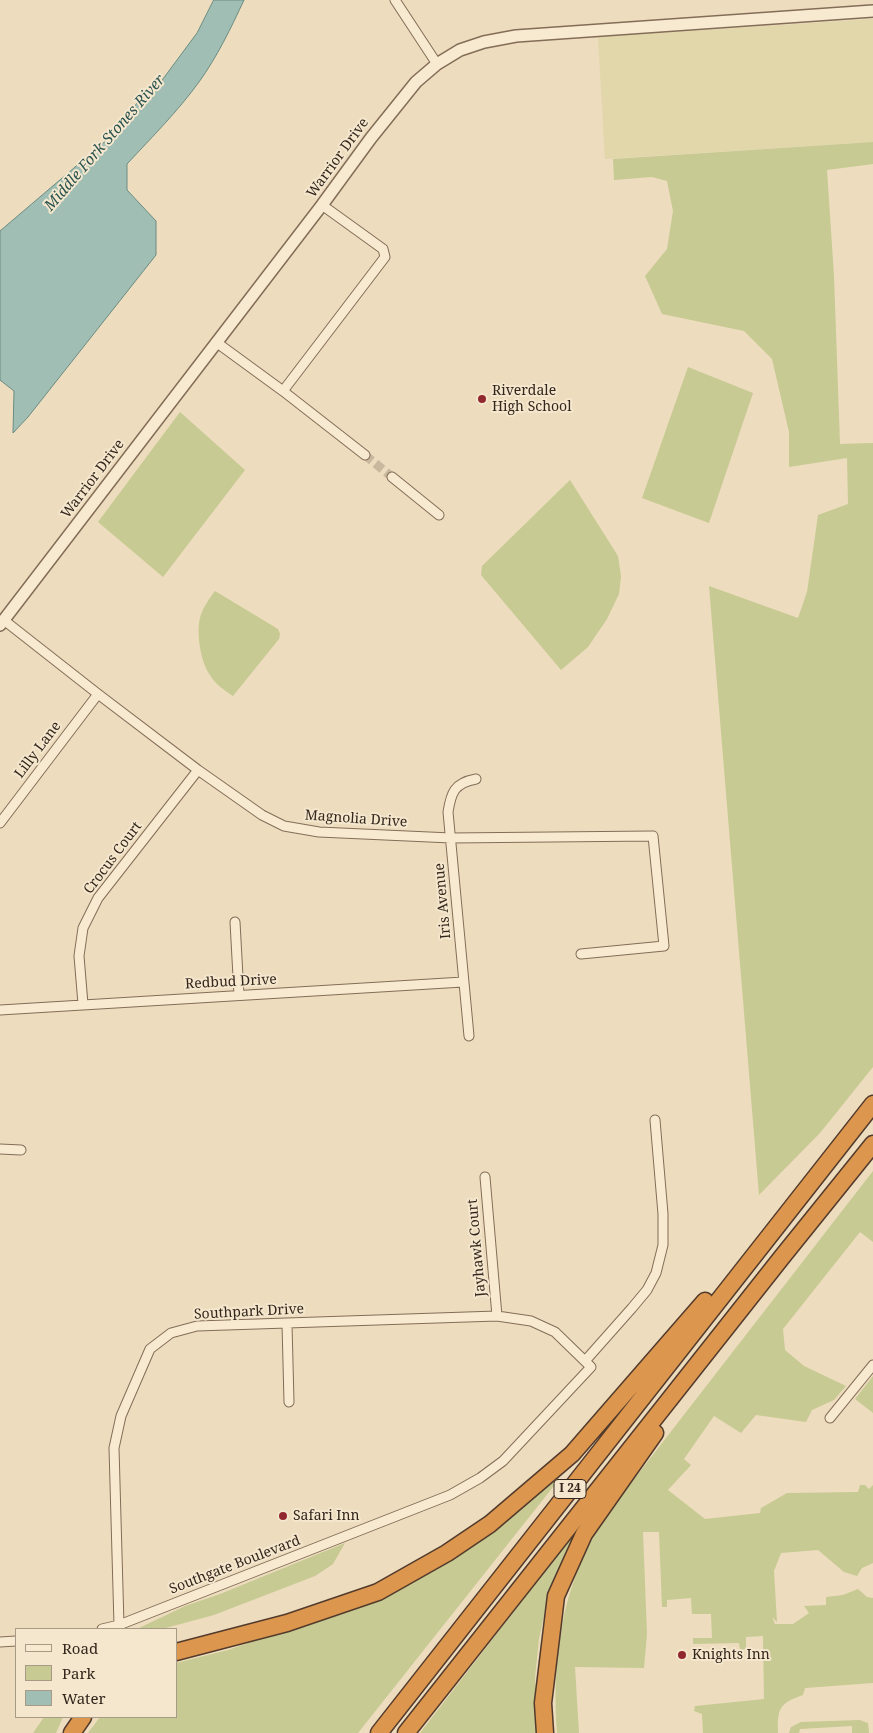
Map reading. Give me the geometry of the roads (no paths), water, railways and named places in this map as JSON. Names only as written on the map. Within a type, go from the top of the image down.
[{"type":"highway","name":"I 24","points":[[379,1733],[873,1104]]},
{"type":"highway","name":"I 24","points":[[406,1733],[782,1256],[873,1144]]},
{"type":"highway","points":[[178,1651],[287,1623],[378,1592],[447,1553],[483,1529],[572,1454],[713,1293],[762,1246]]},
{"type":"highway","points":[[545,1733],[543,1703],[556,1596],[584,1534],[782,1256]]},
{"type":"highway","points":[[72,1733],[82,1718]]},
{"type":"street","points":[[395,0],[437,64]]},
{"type":"street","name":"Warrior Drive","points":[[2,623],[322,206],[393,109],[416,82],[437,64],[460,50],[484,42],[516,36],[873,11]]},
{"type":"street","points":[[283,391],[385,258],[383,249],[322,206]]},
{"type":"street","points":[[216,342],[283,391],[365,456]]},
{"type":"street","points":[[392,477],[439,515]]},
{"type":"street","name":"Magnolia Drive","points":[[2,623],[198,770],[262,815],[284,826],[319,832],[451,838],[653,836],[664,946],[581,954]]},
{"type":"street","name":"Lilly Lane","points":[[0,823],[98,694]]},
{"type":"street","name":"Crocus Court","points":[[82,1004],[79,956],[83,928],[98,898],[198,770]]},
{"type":"street","name":"Iris Avenue","points":[[469,1036],[448,812],[451,796],[456,788],[463,783],[476,780]]},
{"type":"street","points":[[235,922],[239,995]]},
{"type":"street","name":"Redbud Drive","points":[[0,1010],[463,982]]},
{"type":"street","name":"Southgate Boulevard","points":[[106,1628],[119,1625],[450,1495],[480,1478],[503,1461],[588,1364],[647,1290],[656,1273],[664,1245],[654,1120]]},
{"type":"street","points":[[0,1149],[21,1150]]},
{"type":"street","name":"Jayhawk Court","points":[[485,1177],[498,1316]]},
{"type":"street","name":"Southpark Drive","points":[[119,1625],[114,1448],[121,1416],[150,1349],[171,1333],[197,1326],[498,1316],[531,1321],[555,1332],[588,1364]]},
{"type":"street","points":[[287,1324],[289,1402]]},
{"type":"street","points":[[830,1418],[873,1365]]},
{"type":"street","points":[[0,1642],[15,1641]]},
{"type":"water","name":"Middle Fork Stones River","points":[[214,0],[244,0],[229,32],[199,82],[174,114],[127,164],[127,190],[156,221],[156,255],[28,417],[13,433],[14,391],[0,380],[0,231],[115,133],[137,103],[157,87],[197,33]]},
{"type":"tunnel","points":[[365,455],[392,477]]},
{"type":"place","name":"Riverdale High School","points":[[482,399]]},
{"type":"place","name":"Safari Inn","points":[[283,1516]]},
{"type":"place","name":"Knights Inn","points":[[682,1655]]}]
